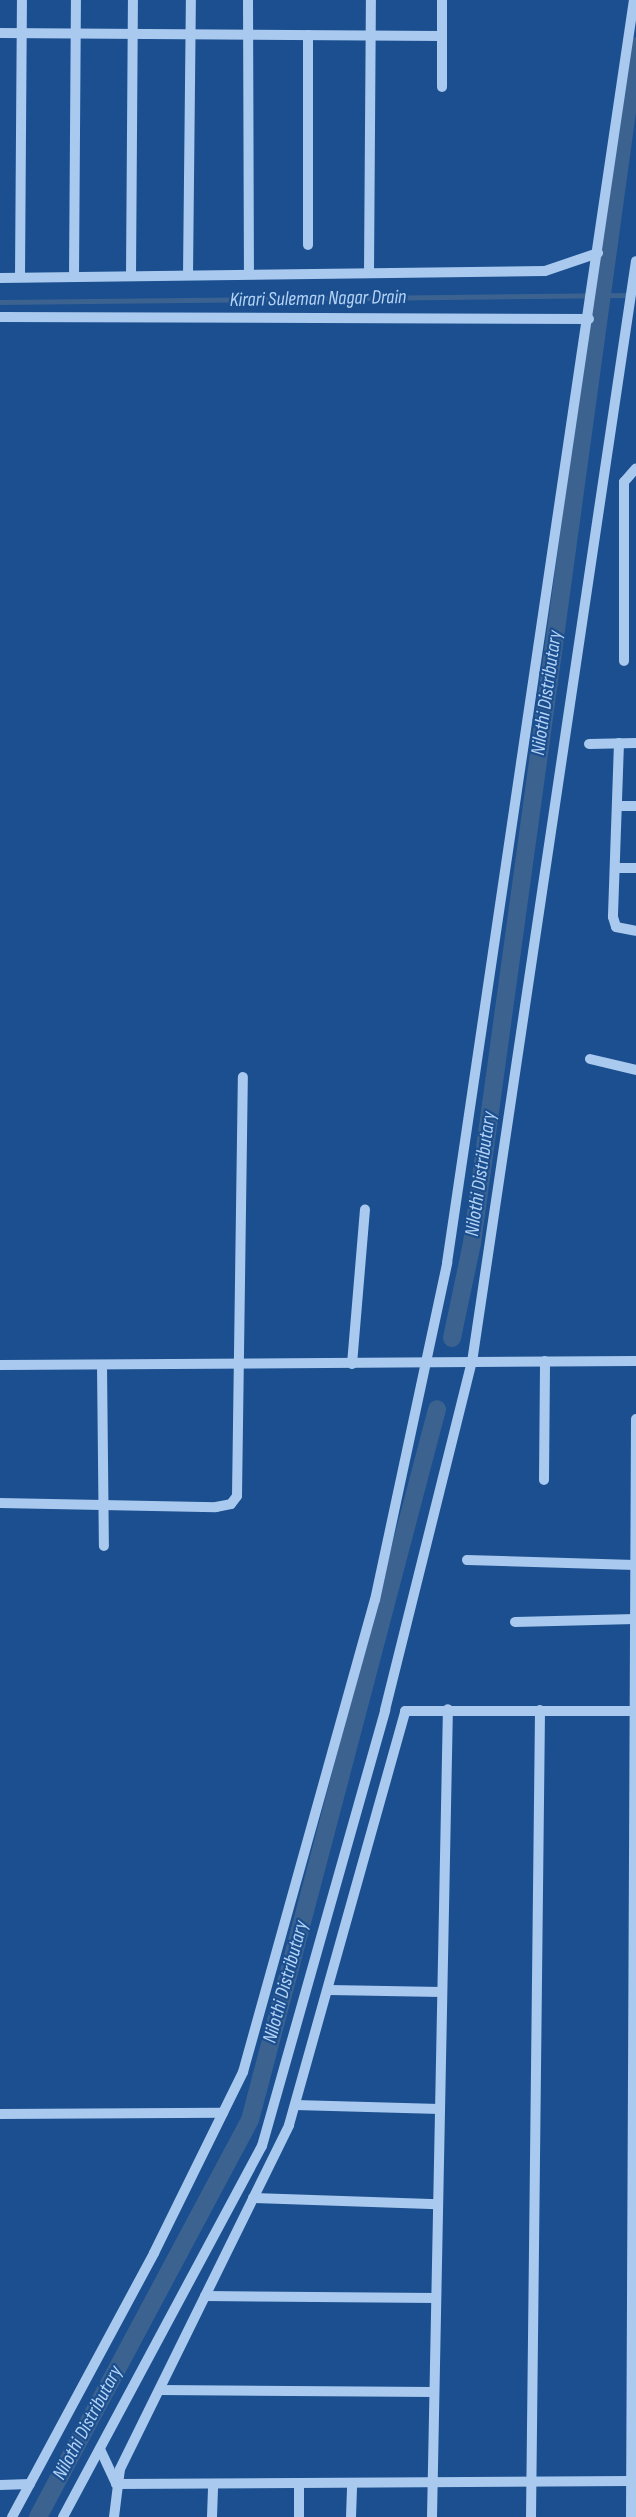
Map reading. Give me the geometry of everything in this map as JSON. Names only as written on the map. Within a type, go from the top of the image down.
[{"type":"street","points":[[20,277],[22,0]]},
{"type":"street","points":[[74,277],[76,0]]},
{"type":"street","points":[[131,276],[133,0]]},
{"type":"street","points":[[188,275],[191,0]]},
{"type":"street","points":[[248,0],[249,274]]},
{"type":"street","points":[[369,272],[373,36],[371,0]]},
{"type":"street","points":[[442,0],[442,87]]},
{"type":"street","points":[[12,2517],[243,2072],[312,1834],[375,1600],[429,1364],[591,306],[634,0]]},
{"type":"street","points":[[0,33],[441,36]]},
{"type":"street","points":[[308,35],[308,245]]},
{"type":"street","points":[[0,278],[545,271],[598,253]]},
{"type":"street","points":[[63,2517],[262,2146],[385,1710],[472,1362],[631,315],[636,261]]},
{"type":"street","points":[[0,317],[589,319]]},
{"type":"street","points":[[624,661],[624,482],[636,468]]},
{"type":"street","points":[[619,743],[616,927],[636,931]]},
{"type":"street","points":[[589,744],[636,743]]},
{"type":"street","points":[[618,806],[636,806]]},
{"type":"street","points":[[616,868],[636,868]]},
{"type":"street","points":[[590,1059],[636,1070]]},
{"type":"street","points":[[0,1503],[231,1504],[237,1496],[243,1077]]},
{"type":"street","points":[[352,1364],[365,1210]]},
{"type":"street","points":[[0,1365],[636,1361]]},
{"type":"street","points":[[544,1480],[545,1362]]},
{"type":"street","points":[[102,1365],[104,1546]]},
{"type":"street","points":[[631,2517],[631,2481],[634,2461],[636,1419]]},
{"type":"street","points":[[467,1560],[635,1565]]},
{"type":"street","points":[[516,1622],[635,1619]]},
{"type":"street","points":[[432,2517],[448,1709]]},
{"type":"street","points":[[385,1710],[634,1711]]},
{"type":"street","points":[[531,2517],[540,1710]]},
{"type":"street","points":[[114,2517],[116,2484],[253,2198],[295,2104],[329,1990],[405,1711]]},
{"type":"street","points":[[329,1990],[442,1992]]},
{"type":"street","points":[[295,2104],[440,2109]]},
{"type":"street","points":[[0,2114],[223,2113]]},
{"type":"street","points":[[253,2198],[438,2204]]},
{"type":"street","points":[[206,2296],[436,2298]]},
{"type":"street","points":[[160,2391],[434,2392]]},
{"type":"street","points":[[100,2449],[116,2484]]},
{"type":"street","points":[[116,2484],[631,2481]]},
{"type":"street","points":[[298,2483],[299,2517]]},
{"type":"street","points":[[351,2517],[352,2483]]},
{"type":"street","points":[[0,2485],[30,2484]]},
{"type":"street","points":[[213,2484],[213,2517]]},
{"type":"waterway","name":"Nilothi Distributary","points":[[452,1338],[472,1243],[636,46]]},
{"type":"waterway","name":"Kirari Suleman Nagar Drain","points":[[0,302],[631,295]]},
{"type":"waterway","name":"Nilothi Distributary","points":[[38,2517],[250,2120],[437,1409]]}]
